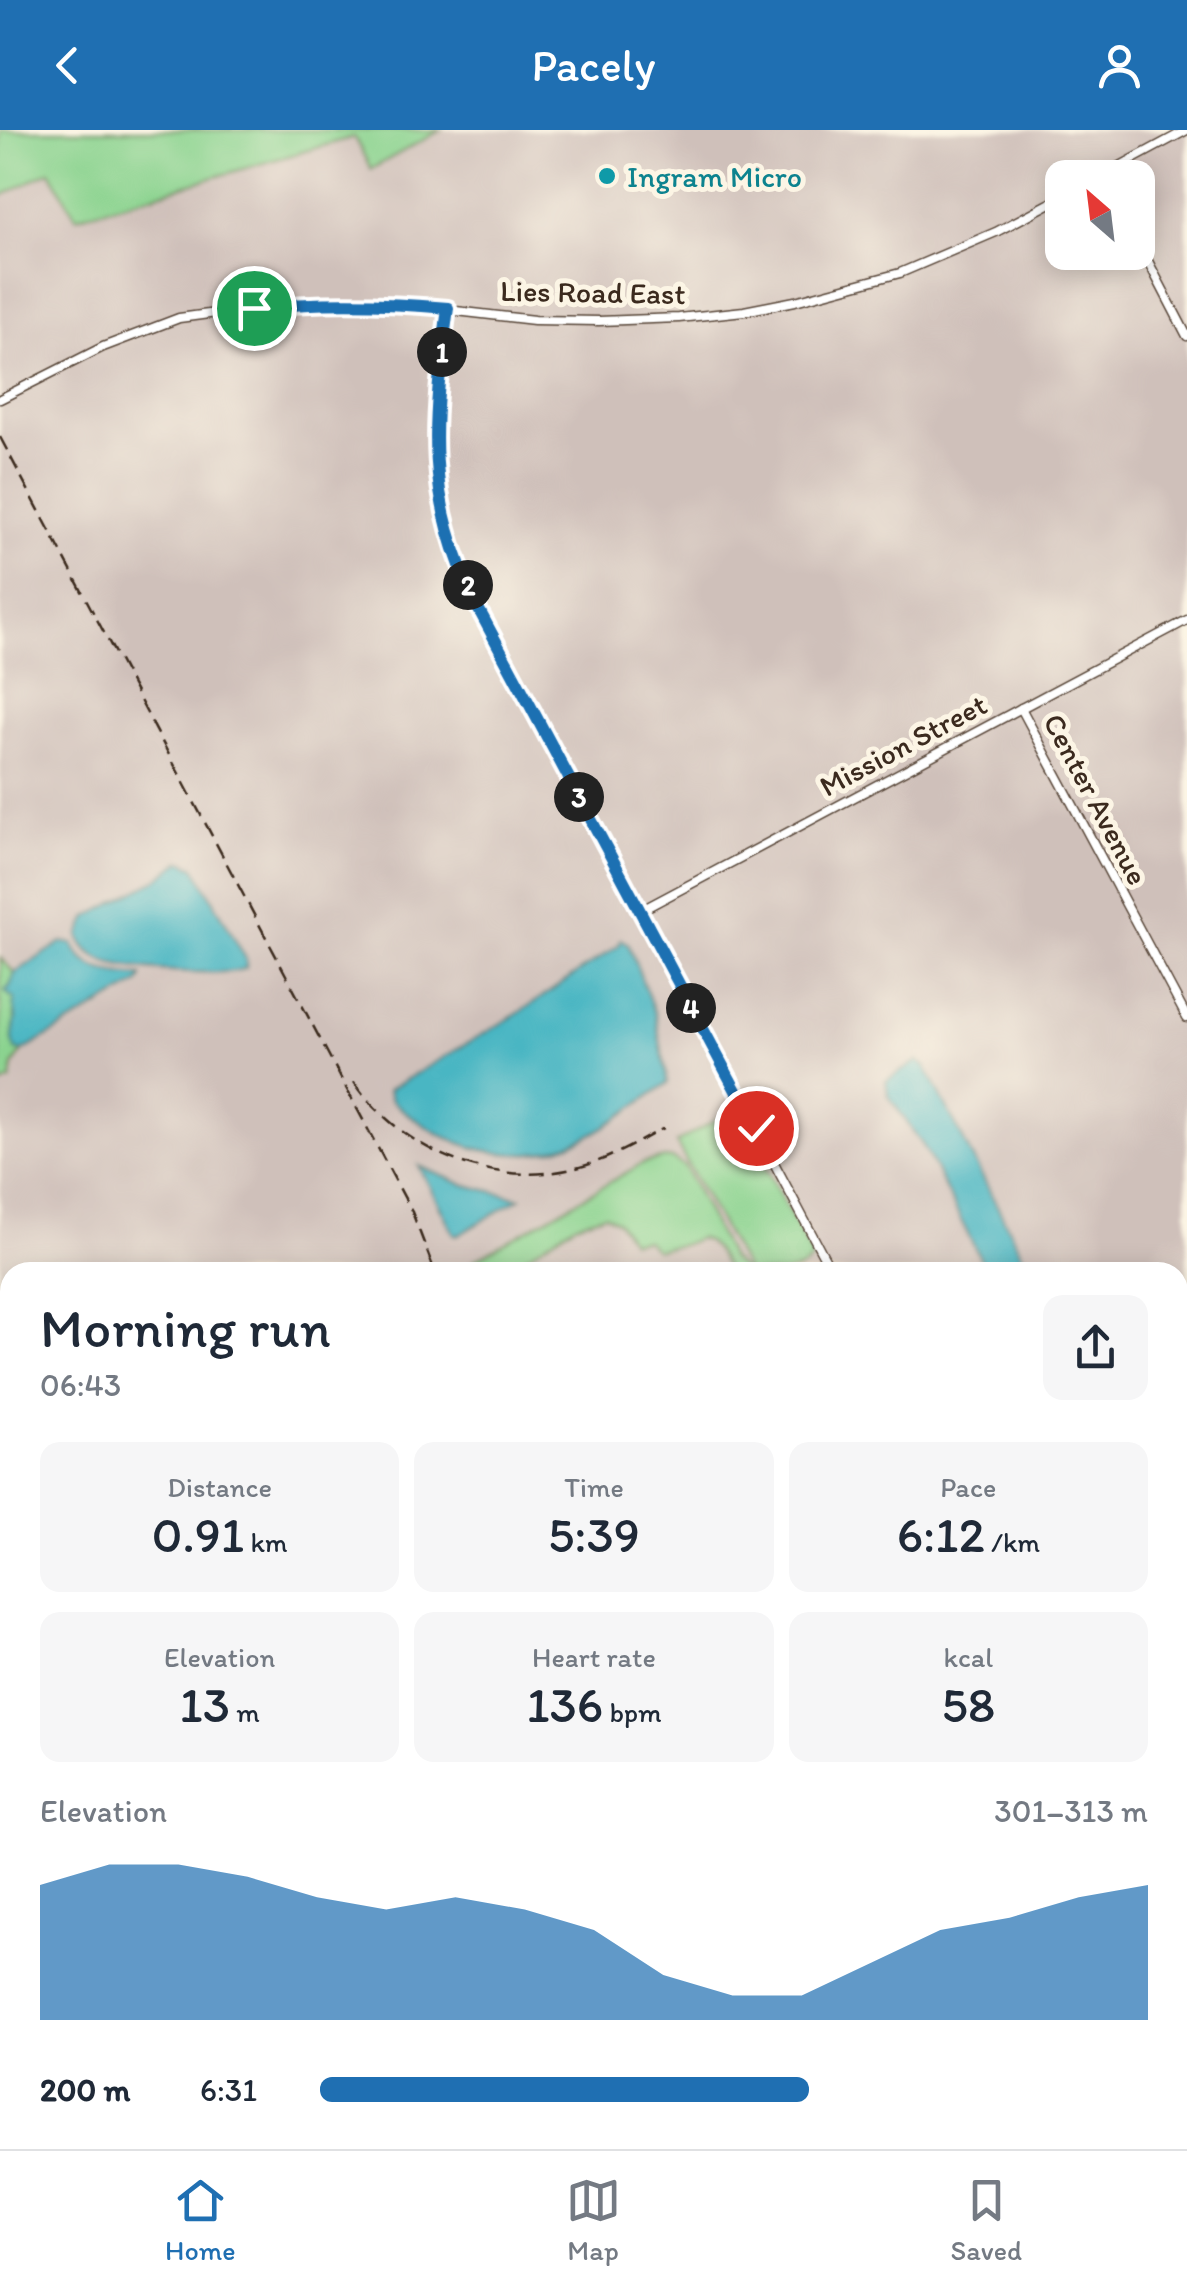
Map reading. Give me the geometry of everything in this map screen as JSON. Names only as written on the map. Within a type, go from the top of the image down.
[{"type":"street","points":[[1132,160],[1187,130]]},
{"type":"street","name":"Lies Road East","points":[[0,398],[103,348],[180,318],[328,301],[448,308],[537,320],[679,318],[744,311],[900,273],[996,232],[1045,206]]},
{"type":"street","points":[[1153,270],[1187,336]]},
{"type":"street","points":[[448,308],[434,444],[440,506],[447,530],[478,608],[827,1262]]},
{"type":"street","name":"Mission Street","points":[[640,911],[1187,620]]},
{"type":"street","name":"Center Avenue","points":[[1022,708],[1187,1018]]},
{"type":"shaded area","points":[[443,130],[1187,130],[1187,1262],[0,1262],[0,197],[50,171],[77,217],[354,137],[371,168]]},
{"type":"green space","points":[[0,130],[441,130],[371,169],[354,137],[76,217],[50,171],[0,197]]},
{"type":"green space","points":[[0,958],[15,973],[15,1025],[23,1051],[13,1065],[11,1080],[0,1085]]},
{"type":"green space","points":[[735,1109],[813,1258],[810,1262],[741,1262],[676,1143]]},
{"type":"green space","points":[[665,1158],[685,1167],[734,1262],[723,1262],[699,1238],[655,1250],[646,1240],[631,1241],[618,1222],[605,1214],[575,1224],[517,1262],[472,1262],[473,1261],[643,1163]]},
{"type":"water","points":[[182,861],[195,867],[246,959],[246,968],[199,972],[135,968],[107,962],[86,949],[79,936],[88,917],[156,880]]},
{"type":"water","points":[[621,939],[628,943],[655,1014],[668,1083],[627,1112],[584,1138],[558,1148],[506,1154],[457,1142],[412,1117],[391,1100],[388,1090],[517,1014],[619,945]]},
{"type":"water","points":[[62,942],[73,944],[85,961],[102,970],[142,976],[139,983],[23,1051],[16,1050],[15,1000],[5,991],[15,973]]},
{"type":"water","points":[[918,1061],[926,1067],[1026,1262],[982,1262],[924,1147],[888,1095],[886,1081]]},
{"type":"water","points":[[419,1166],[462,1184],[520,1198],[459,1235],[454,1234]]},
{"type":"railway","points":[[0,437],[412,1212],[431,1262]]},
{"type":"railway","points":[[354,1082],[398,1128],[454,1160],[484,1169],[548,1173],[580,1167],[664,1128]]},
{"type":"place","name":"Ingram Micro","points":[[607,176]]},
{"type":"route","points":[[254,308],[368,301],[448,308],[434,444],[440,506],[457,561],[478,608],[756,1128]]}]
